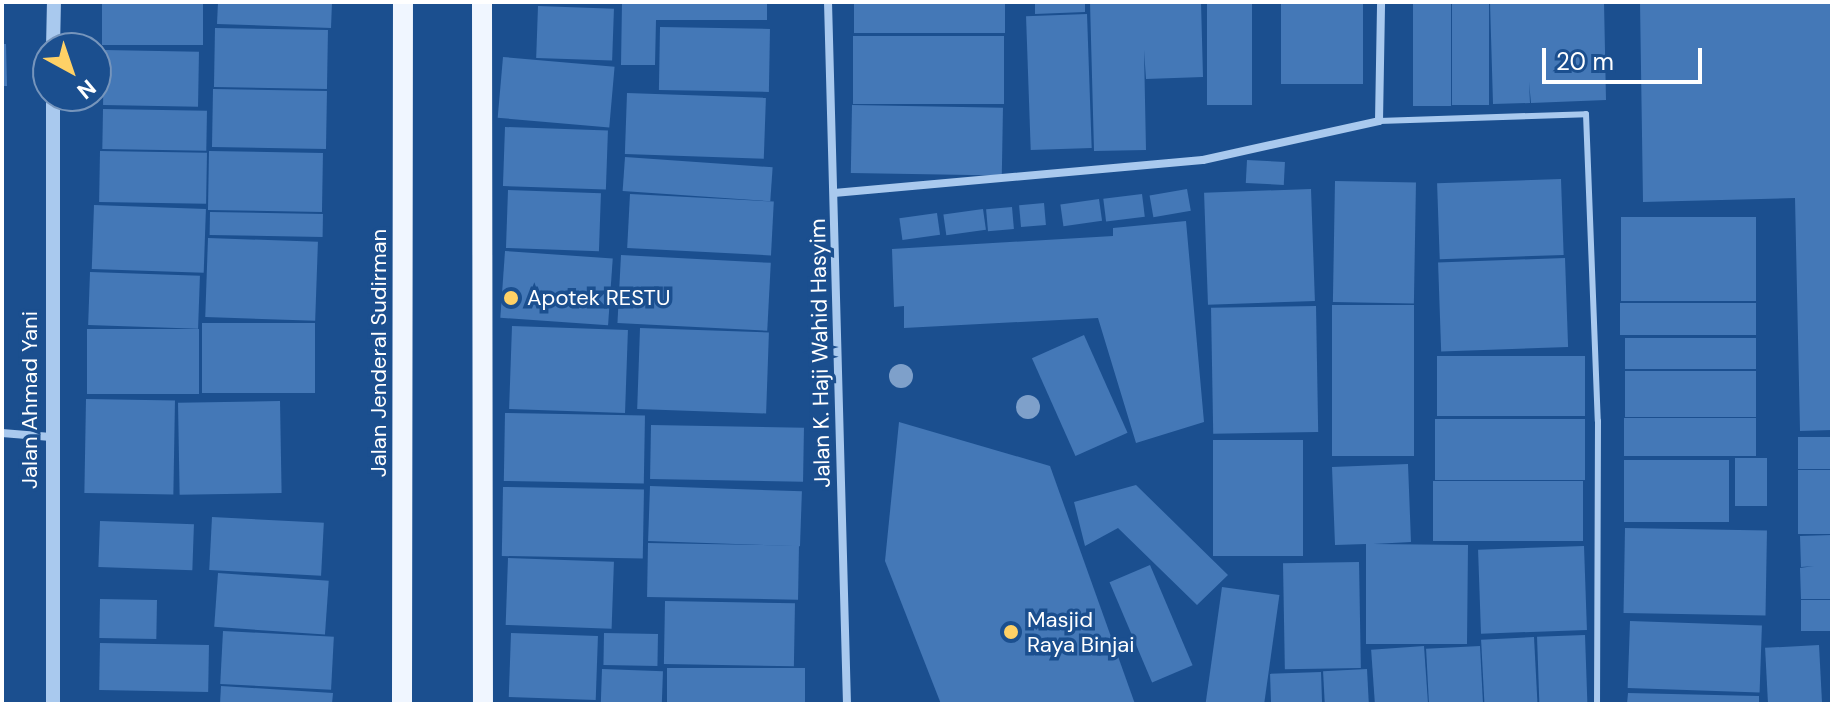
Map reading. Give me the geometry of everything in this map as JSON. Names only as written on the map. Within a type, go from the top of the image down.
[{"type":"main road","name":"Jalan Jenderal Sudirman","points":[[402,704],[403,2]]},
{"type":"main road","points":[[482,2],[483,704]]},
{"type":"street","points":[[53,32],[54,2]]},
{"type":"street","name":"Jalan K. Haji Wahid Hasyim","points":[[828,2],[847,704]]},
{"type":"street","points":[[834,193],[1203,160],[1379,121],[1381,2]]},
{"type":"street","name":"Jalan Ahmad Yani","points":[[53,112],[53,704]]},
{"type":"street","points":[[2,433],[51,437]]},
{"type":"lane","points":[[1379,121],[1586,114],[1598,421],[1597,704]]},
{"type":"building","points":[[102,2],[203,2],[203,45],[112,45],[112,32],[102,32]]},
{"type":"building","points":[[218,2],[332,2],[331,28],[217,24]]},
{"type":"building","points":[[622,2],[767,2],[767,20],[656,20],[655,65],[621,65]]},
{"type":"building","points":[[854,2],[1005,2],[1005,33],[854,33]]},
{"type":"building","points":[[1035,2],[1085,2],[1085,12],[1035,14]]},
{"type":"building","points":[[1090,2],[1201,2],[1203,77],[1146,79],[1144,50],[1146,150],[1094,151]]},
{"type":"building","points":[[1207,2],[1252,2],[1252,105],[1207,105]]},
{"type":"building","points":[[1281,2],[1363,2],[1363,84],[1281,84]]},
{"type":"building","points":[[1413,2],[1451,2],[1451,106],[1413,106]]},
{"type":"building","points":[[1452,2],[1489,2],[1489,105],[1452,105]]},
{"type":"building","points":[[1490,2],[1604,2],[1606,100],[1531,103],[1529,82],[1530,103],[1493,104]]},
{"type":"building","points":[[1640,2],[1832,2],[1832,430],[1800,431],[1795,198],[1643,202]]},
{"type":"building","points":[[538,6],[614,9],[612,61],[536,58]]},
{"type":"building","points":[[1087,14],[1092,148],[1031,150],[1026,16]]},
{"type":"building","points":[[660,27],[770,29],[769,92],[659,90]]},
{"type":"building","points":[[215,28],[328,30],[327,89],[214,87]]},
{"type":"building","points":[[853,36],[1004,36],[1004,104],[853,104]]},
{"type":"building","points":[[2,44],[6,44],[7,86],[2,86]]},
{"type":"building","points":[[112,50],[199,52],[198,107],[112,105]]},
{"type":"building","points":[[503,57],[615,67],[609,128],[498,118]]},
{"type":"building","points":[[213,89],[327,91],[326,149],[212,147]]},
{"type":"building","points":[[627,93],[766,98],[764,159],[625,154]]},
{"type":"building","points":[[852,105],[1003,108],[1002,176],[851,173]]},
{"type":"building","points":[[112,109],[207,111],[206,151],[102,149],[103,112],[112,112]]},
{"type":"building","points":[[505,127],[608,131],[606,190],[503,186]]},
{"type":"building","points":[[100,151],[207,153],[206,204],[99,202]]},
{"type":"building","points":[[209,151],[323,153],[322,212],[208,210]]},
{"type":"building","points":[[625,157],[773,167],[770,201],[623,191]]},
{"type":"building","points":[[1247,160],[1285,162],[1284,185],[1246,183]]},
{"type":"building","points":[[1561,179],[1564,255],[1440,259],[1437,183]]},
{"type":"building","points":[[1335,181],[1416,182],[1414,303],[1333,302]]},
{"type":"building","points":[[1187,189],[1191,211],[1153,217],[1150,196]]},
{"type":"building","points":[[1311,189],[1315,301],[1208,305],[1204,193]]},
{"type":"building","points":[[508,190],[601,193],[599,251],[506,248]]},
{"type":"building","points":[[630,194],[774,202],[771,255],[627,248]]},
{"type":"building","points":[[1142,194],[1145,217],[1106,222],[1103,199]]},
{"type":"building","points":[[1099,199],[1102,221],[1063,226],[1060,204]]},
{"type":"building","points":[[1044,203],[1046,225],[1021,227],[1019,205]]},
{"type":"building","points":[[94,205],[206,209],[204,273],[92,269]]},
{"type":"building","points":[[1012,207],[1014,229],[988,231],[986,209]]},
{"type":"building","points":[[983,209],[986,230],[946,235],[943,215]]},
{"type":"building","points":[[210,212],[323,214],[323,237],[210,235]]},
{"type":"building","points":[[937,213],[940,235],[902,240],[899,218]]},
{"type":"building","points":[[1621,217],[1756,217],[1756,301],[1621,301]]},
{"type":"building","points":[[1186,221],[1204,422],[1136,443],[1098,318],[904,328],[904,306],[894,307],[892,249],[1113,236],[1113,228]]},
{"type":"building","points":[[208,238],[318,242],[315,321],[205,317]]},
{"type":"building","points":[[505,251],[613,259],[608,325],[500,318]]},
{"type":"building","points":[[621,255],[771,263],[767,331],[617,323]]},
{"type":"building","points":[[1565,258],[1568,347],[1441,351],[1438,262]]},
{"type":"building","points":[[90,272],[200,276],[198,329],[88,325]]},
{"type":"building","points":[[1620,303],[1756,303],[1756,335],[1620,335]]},
{"type":"building","points":[[1332,305],[1414,305],[1414,456],[1332,456]]},
{"type":"building","points":[[1316,306],[1318,432],[1213,434],[1211,308]]},
{"type":"building","points":[[202,323],[315,323],[315,393],[202,393]]},
{"type":"building","points":[[512,326],[628,330],[625,413],[509,409]]},
{"type":"building","points":[[640,328],[769,333],[766,413],[637,409]]},
{"type":"building","points":[[87,329],[199,329],[199,394],[87,394]]},
{"type":"building","points":[[1084,335],[1128,433],[1075,456],[1032,358]]},
{"type":"building","points":[[1625,338],[1756,338],[1756,369],[1625,369]]},
{"type":"building","points":[[1437,356],[1585,356],[1585,416],[1437,416]]},
{"type":"building","points":[[1625,371],[1756,371],[1756,417],[1625,417]]},
{"type":"building","points":[[86,399],[175,401],[173,495],[84,493]]},
{"type":"building","points":[[280,401],[282,493],[180,495],[178,403]]},
{"type":"building","points":[[505,413],[645,415],[644,483],[504,481]]},
{"type":"building","points":[[1624,418],[1756,418],[1756,456],[1624,456]]},
{"type":"building","points":[[1435,419],[1585,419],[1585,480],[1435,480]]},
{"type":"building","name":"Masjid Raya Binjai","points":[[899,422],[1050,466],[1135,704],[941,704],[885,561]]},
{"type":"building","points":[[651,425],[804,428],[803,482],[650,479]]},
{"type":"building","points":[[1798,437],[1832,437],[1832,469],[1798,469]]},
{"type":"building","points":[[1213,440],[1303,440],[1303,556],[1213,556]]},
{"type":"building","points":[[1735,458],[1767,458],[1767,506],[1735,506]]},
{"type":"building","points":[[1624,460],[1729,460],[1729,522],[1624,522]]},
{"type":"building","points":[[1408,464],[1411,542],[1373,544],[1468,545],[1467,644],[1366,644],[1366,544],[1335,545],[1332,467]]},
{"type":"building","points":[[1798,470],[1832,470],[1832,534],[1798,534]]},
{"type":"building","points":[[1433,481],[1583,481],[1583,541],[1433,541]]},
{"type":"building","points":[[1136,485],[1228,575],[1197,605],[1118,528],[1085,546],[1074,502]]},
{"type":"building","points":[[650,486],[802,491],[800,546],[648,541]]},
{"type":"building","points":[[503,487],[644,489],[643,558],[502,556]]},
{"type":"building","points":[[212,517],[324,523],[321,576],[209,570]]},
{"type":"building","points":[[100,521],[194,524],[192,570],[98,567]]},
{"type":"building","points":[[1625,528],[1767,530],[1765,615],[1624,613]]},
{"type":"building","points":[[1832,535],[1832,599],[1801,599],[1800,568],[1814,566],[1801,567],[1800,536]]},
{"type":"building","points":[[648,543],[799,546],[798,600],[647,597]]},
{"type":"building","points":[[1584,546],[1587,630],[1481,634],[1478,550]]},
{"type":"building","points":[[508,558],[614,562],[612,629],[506,625]]},
{"type":"building","points":[[1359,562],[1361,668],[1285,669],[1283,563]]},
{"type":"building","points":[[1150,565],[1193,665],[1152,683],[1109,582]]},
{"type":"building","points":[[218,573],[329,581],[325,635],[214,627]]},
{"type":"building","points":[[1222,587],[1279,595],[1264,704],[1206,704]]},
{"type":"building","points":[[100,599],[157,600],[156,639],[99,638]]},
{"type":"building","points":[[1801,600],[1832,600],[1832,631],[1801,631]]},
{"type":"building","points":[[665,601],[795,603],[794,666],[664,664]]},
{"type":"building","points":[[1630,621],[1762,626],[1760,693],[1628,688]]},
{"type":"building","points":[[223,631],[334,637],[331,690],[220,684]]},
{"type":"building","points":[[511,633],[598,636],[596,700],[509,697]]},
{"type":"building","points":[[604,633],[658,634],[657,666],[603,665]]},
{"type":"building","points":[[1585,635],[1587,704],[1539,704],[1537,637]]},
{"type":"building","points":[[1534,637],[1538,704],[1484,704],[1481,640]]},
{"type":"building","points":[[100,643],[209,645],[208,692],[99,690]]},
{"type":"building","points":[[1819,645],[1822,704],[1768,704],[1765,648]]},
{"type":"building","points":[[1424,646],[1428,704],[1375,704],[1371,650]]},
{"type":"building","points":[[1480,646],[1483,704],[1429,704],[1426,649]]},
{"type":"building","points":[[667,668],[805,668],[805,704],[667,704]]},
{"type":"building","points":[[602,669],[663,671],[662,704],[601,704]]},
{"type":"building","points":[[1367,669],[1369,704],[1325,704],[1323,671]]},
{"type":"building","points":[[1321,672],[1322,704],[1271,704],[1270,674]]},
{"type":"building","points":[[221,686],[333,693],[332,704],[220,704]]},
{"type":"building","points":[[1628,693],[1759,696],[1759,704],[1627,704]]},
{"type":"place","name":"Apotek RESTU","points":[[511,298]]},
{"type":"place","name":"Masjid Raya Binjai","points":[[1011,632]]}]
